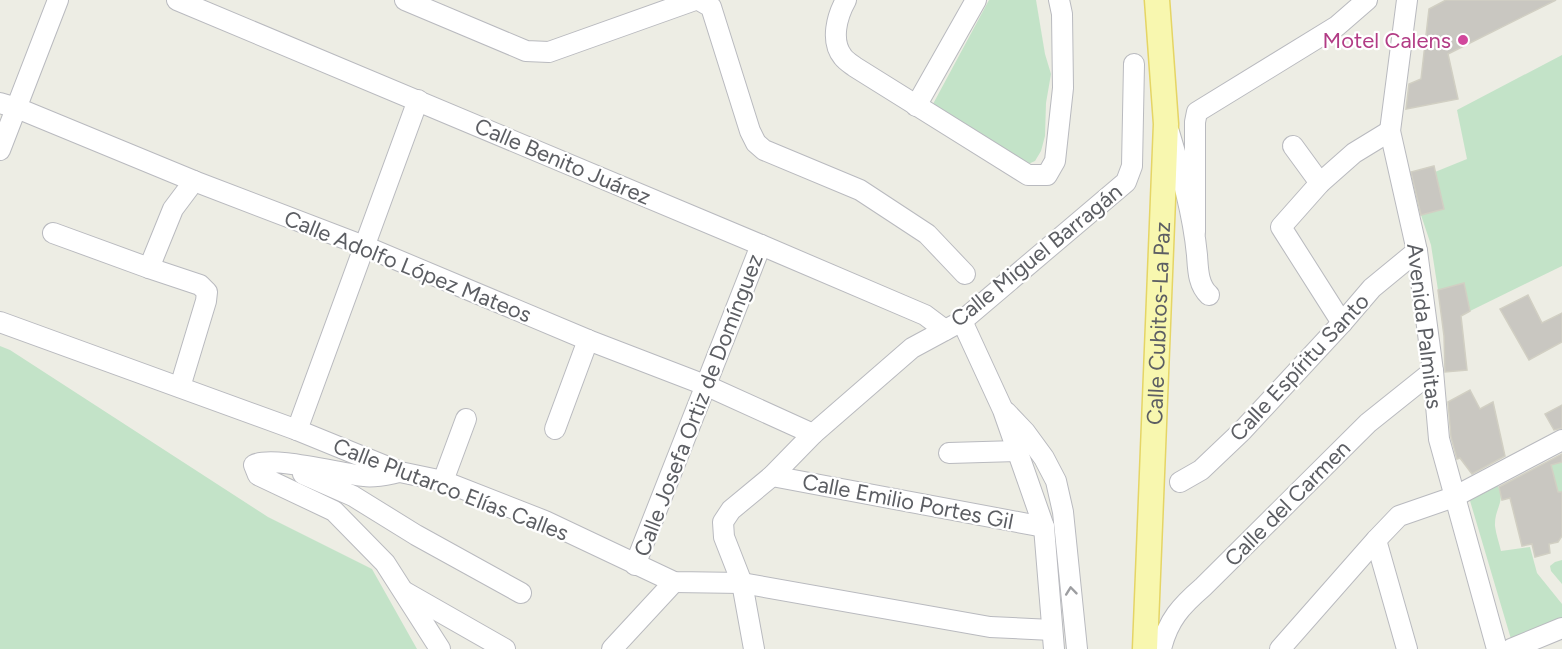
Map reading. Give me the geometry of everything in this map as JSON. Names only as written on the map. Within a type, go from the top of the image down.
[{"type":"main road","name":"Calle Cubitos-La Paz","points":[[1145,649],[1166,124],[1158,0]]},
{"type":"street","points":[[0,150],[8,106],[58,0]]},
{"type":"street","name":"Calle Benito Juárez","points":[[177,0],[924,315],[953,325]]},
{"type":"street","points":[[405,0],[526,51],[549,52],[705,2],[756,143],[764,150],[860,190],[927,234],[965,274]]},
{"type":"street","points":[[846,0],[837,24],[837,42],[843,57],[916,106],[1028,175],[1047,175],[1055,161],[1063,88],[1062,14],[1059,0]]},
{"type":"street","points":[[916,106],[976,0]]},
{"type":"street","points":[[1209,294],[1204,290],[1199,277],[1195,232],[1195,122],[1197,112],[1336,26],[1367,0]]},
{"type":"street","name":"Avenida Palmitas","points":[[1407,0],[1390,130],[1417,251],[1433,372],[1439,439],[1497,649]]},
{"type":"street","name":"Calle Miguel Barragán","points":[[742,583],[723,537],[723,522],[731,510],[772,476],[813,434],[912,348],[953,325],[1112,196],[1126,182],[1132,166],[1134,64]]},
{"type":"street","points":[[297,430],[418,100]]},
{"type":"street","name":"Calle Adolfo López Mateos","points":[[8,106],[364,246],[588,340],[705,386],[813,434]]},
{"type":"street","points":[[1166,124],[1183,178],[1195,232]]},
{"type":"street","points":[[1342,323],[1281,227],[1320,183],[1354,153],[1390,130]]},
{"type":"street","points":[[1293,146],[1320,183]]},
{"type":"street","points":[[149,268],[173,209],[194,181]]},
{"type":"street","points":[[53,233],[200,285],[207,292],[180,387]]},
{"type":"street","name":"Calle Josefa Ortiz de Domínguez","points":[[635,565],[761,245]]},
{"type":"street","name":"Calle Espíritu Santo","points":[[1180,482],[1201,470],[1242,431],[1372,288],[1417,251]]},
{"type":"street","name":"Calle Plutarco Elías Calles","points":[[0,322],[297,430],[400,472],[443,481],[545,521],[674,582],[742,583],[1053,640]]},
{"type":"street","points":[[953,325],[1003,410],[1044,527],[1053,640]]},
{"type":"street","points":[[555,429],[588,340]]},
{"type":"street","name":"Calle del Carmen","points":[[1161,649],[1165,632],[1180,607],[1368,423],[1433,372]]},
{"type":"street","points":[[1003,410],[1025,432],[1044,458],[1056,481],[1063,512],[1077,649]]},
{"type":"street","points":[[443,481],[466,419]]},
{"type":"street","points":[[1280,649],[1399,516],[1454,497],[1562,440]]},
{"type":"street","points":[[949,453],[1017,451]]},
{"type":"street","points":[[400,472],[367,477],[275,462],[259,462],[254,465],[258,475],[334,512],[385,563],[440,649]]},
{"type":"street","points":[[275,462],[353,496],[416,535],[521,593]]},
{"type":"street","name":"Calle Emilio Portes Gil","points":[[772,476],[1044,527]]},
{"type":"street","points":[[1376,540],[1407,649]]},
{"type":"street","points":[[612,649],[674,582]]},
{"type":"street","points":[[742,583],[754,649]]},
{"type":"street","points":[[403,591],[505,649]]},
{"type":"street","points":[[1511,649],[1562,628]]},
{"type":"green space","points":[[989,0],[1036,0],[1045,54],[1051,74],[1046,103],[1045,136],[1041,151],[1035,161],[1024,166],[933,104]]},
{"type":"green space","points":[[1562,55],[1562,266],[1470,311],[1463,284],[1438,290],[1431,245],[1421,215],[1444,209],[1435,172],[1467,159],[1457,110]]},
{"type":"green space","points":[[0,346],[10,350],[268,517],[372,569],[417,649],[0,649]]},
{"type":"green space","points":[[1562,462],[1562,492],[1551,494],[1556,486],[1551,465]]},
{"type":"green space","points":[[1494,480],[1501,499],[1495,526],[1501,551],[1530,547],[1537,573],[1562,604],[1562,619],[1511,639],[1468,494]]},
{"type":"green space","points":[[1562,560],[1562,584],[1551,571],[1550,566]]},
{"type":"building","points":[[1446,0],[1556,0],[1448,54],[1458,99],[1406,109],[1409,84],[1421,79],[1429,9]]},
{"type":"building","points":[[1434,166],[1444,209],[1421,215],[1411,172]]},
{"type":"building","points":[[1464,283],[1470,311],[1461,316],[1467,370],[1445,372],[1444,336],[1438,290]]},
{"type":"building","points":[[1528,295],[1542,323],[1562,313],[1562,342],[1529,360],[1500,309]]},
{"type":"building","points":[[1470,390],[1480,409],[1493,402],[1505,456],[1472,474],[1460,458],[1457,459],[1451,437],[1448,402]]},
{"type":"building","points":[[1562,405],[1562,428],[1554,430],[1545,414]]},
{"type":"building","points":[[1562,454],[1562,462],[1551,465],[1558,492],[1562,492],[1562,536],[1558,542],[1549,544],[1550,553],[1535,557],[1532,544],[1522,546],[1510,498],[1502,500],[1499,487]]},
{"type":"place","name":"Motel Calens","points":[[1463,40]]}]
